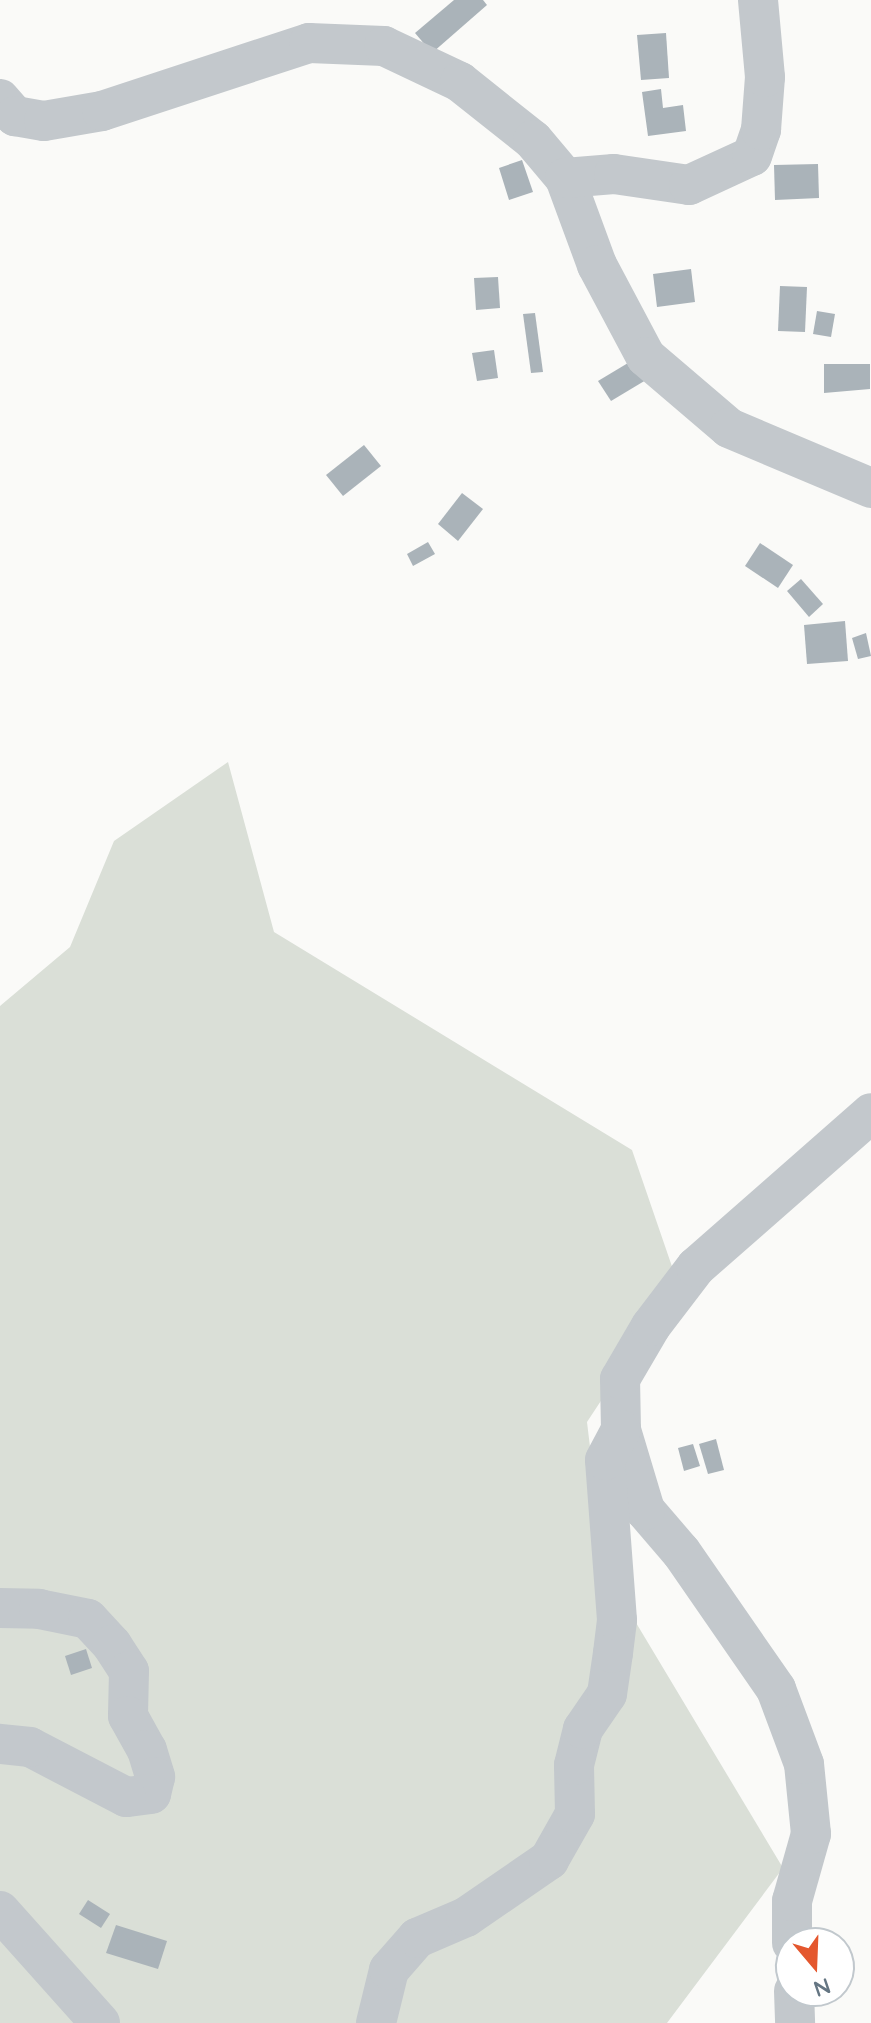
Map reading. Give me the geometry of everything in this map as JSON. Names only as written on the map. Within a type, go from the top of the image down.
[{"type":"street","points":[[565,178],[614,174],[689,185],[752,156],[761,130],[765,77],[758,0]]},
{"type":"street","points":[[0,99],[15,116],[44,121],[102,111],[309,43],[384,46],[460,82],[533,140],[565,178],[597,265],[646,357],[729,428],[871,488]]},
{"type":"street","points":[[792,1927],[792,1901],[811,1834],[804,1764],[776,1689],[681,1552],[645,1510],[621,1430],[620,1379],[651,1326],[696,1267],[871,1113]]},
{"type":"street","points":[[376,2023],[389,1970],[417,1938],[466,1917],[549,1860],[575,1814],[574,1765],[583,1729],[607,1694],[615,1642],[605,1460],[621,1430]]},
{"type":"street","points":[[0,1608],[39,1609],[88,1619],[112,1645],[129,1671],[128,1716],[147,1750],[155,1777],[151,1794],[126,1797],[30,1747],[0,1744]]},
{"type":"street","points":[[0,1911],[100,2023]]},
{"type":"shaded area","points":[[228,762],[274,932],[632,1150],[678,1284],[587,1422],[605,1571],[783,1868],[667,2023],[0,2023],[0,1006],[70,947],[114,841]]},
{"type":"building","points":[[454,0],[483,0],[487,5],[432,53],[415,33]]},
{"type":"building","points":[[666,33],[669,78],[641,80],[637,35]]},
{"type":"building","points":[[661,89],[663,108],[683,105],[686,131],[648,136],[642,92]]},
{"type":"building","points":[[522,160],[533,192],[509,200],[499,168]]},
{"type":"building","points":[[818,164],[819,198],[775,200],[774,165]]},
{"type":"building","points":[[691,269],[695,302],[657,307],[653,274]]},
{"type":"building","points":[[498,277],[500,308],[476,310],[474,278]]},
{"type":"building","points":[[780,286],[807,287],[805,332],[778,331]]},
{"type":"building","points":[[817,311],[835,314],[831,337],[813,334]]},
{"type":"building","points":[[535,313],[543,372],[531,373],[523,314]]},
{"type":"building","points":[[494,350],[498,378],[477,381],[472,353]]},
{"type":"building","points":[[633,360],[646,380],[611,401],[598,381]]},
{"type":"building","points":[[824,364],[870,364],[870,389],[824,393]]},
{"type":"building","points":[[364,445],[381,466],[343,496],[326,475]]},
{"type":"building","points":[[462,493],[483,509],[458,541],[438,524]]},
{"type":"building","points":[[428,542],[435,554],[413,566],[407,554]]},
{"type":"building","points":[[760,543],[793,565],[778,588],[745,566]]},
{"type":"building","points":[[801,579],[823,604],[809,617],[787,591]]},
{"type":"building","points":[[845,621],[848,661],[807,664],[804,625]]},
{"type":"building","points":[[866,633],[871,656],[858,659],[852,638]]},
{"type":"building","points":[[716,1439],[724,1470],[708,1474],[699,1444]]},
{"type":"building","points":[[693,1444],[700,1466],[684,1471],[678,1448]]},
{"type":"building","points":[[86,1649],[92,1668],[71,1675],[65,1656]]},
{"type":"building","points":[[88,1900],[110,1914],[101,1928],[79,1914]]},
{"type":"building","points":[[116,1925],[167,1941],[158,1969],[106,1953]]}]
